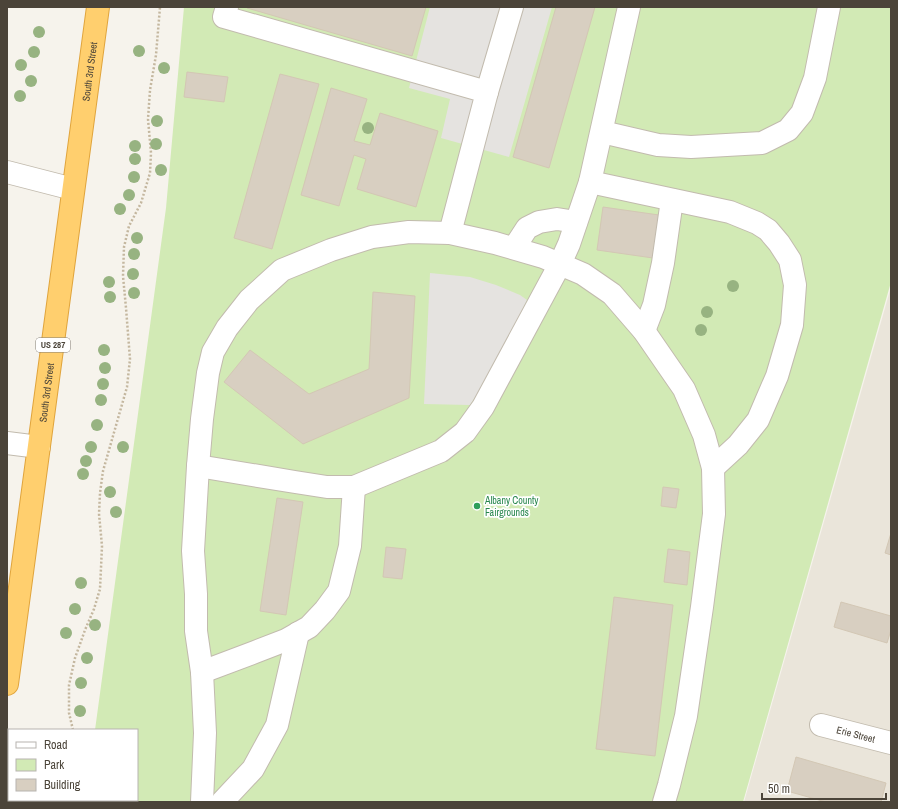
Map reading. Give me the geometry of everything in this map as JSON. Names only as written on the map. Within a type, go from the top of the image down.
[{"type":"highway","name":"South 3rd Street","points":[[7,684],[98,7]]},
{"type":"street","points":[[227,7],[224,18],[487,92]]},
{"type":"street","points":[[450,233],[487,92],[512,7]]},
{"type":"street","points":[[198,466],[326,487],[354,486],[441,451],[465,432],[483,407],[560,264],[569,244],[590,182],[629,7]]},
{"type":"street","points":[[602,132],[658,144],[691,147],[762,143],[788,130],[802,113],[815,78],[829,7]]},
{"type":"street","points":[[7,172],[73,189]]},
{"type":"street","points":[[590,182],[730,212],[757,223],[768,230],[790,260],[795,286],[792,325],[777,376],[758,420],[738,446],[713,468]]},
{"type":"street","points":[[644,331],[654,305],[663,263],[672,200]]},
{"type":"street","points":[[514,248],[527,228],[539,222],[557,219],[576,222]]},
{"type":"street","points":[[202,802],[205,733],[202,672],[196,631],[196,594],[193,551],[198,466],[208,373],[213,352],[227,328],[249,300],[282,270],[331,250],[372,237],[409,232],[450,233],[495,243],[543,257],[583,274],[612,294],[644,331],[684,389],[704,435],[713,468],[714,514],[686,716],[664,802]]},
{"type":"street","points":[[7,443],[39,447]]},
{"type":"street","points":[[202,672],[286,640],[309,628],[325,610],[339,590],[350,546],[354,486]]},
{"type":"street","points":[[222,802],[253,769],[276,725],[298,633]]},
{"type":"street","name":"Erie Street","points":[[821,725],[891,743]]},
{"type":"path","points":[[73,729],[69,713],[69,685],[75,658],[100,589],[102,546],[100,493],[102,471],[127,387],[130,359],[123,276],[124,247],[129,226],[141,202],[150,173],[151,153],[148,119],[160,7]]},
{"type":"shaded area","points":[[430,7],[552,7],[509,157],[441,138],[450,99],[409,88]]},
{"type":"shaded area","points":[[430,273],[470,277],[496,285],[520,295],[527,300],[495,367],[470,405],[424,404]]},
{"type":"shaded area","points":[[891,287],[891,802],[744,802]]},
{"type":"green space","name":"Albany County Fairgrounds","points":[[184,7],[891,7],[891,282],[743,802],[85,802],[138,801],[138,729],[95,729],[166,208]]},
{"type":"building","points":[[247,7],[426,7],[412,56]]},
{"type":"building","points":[[556,7],[595,7],[549,168],[513,157]]},
{"type":"building","points":[[187,72],[228,77],[224,102],[184,97]]},
{"type":"building","points":[[280,74],[319,84],[272,249],[234,238]]},
{"type":"building","points":[[331,88],[367,99],[354,141],[370,145],[380,113],[438,131],[416,207],[357,189],[366,159],[354,155],[339,206],[301,195]]},
{"type":"building","points":[[603,207],[659,215],[653,258],[597,250]]},
{"type":"building","points":[[373,292],[415,296],[409,398],[303,444],[224,382],[250,350],[309,394],[369,369]]},
{"type":"building","points":[[663,487],[679,489],[676,508],[661,506]]},
{"type":"building","points":[[277,498],[303,502],[286,615],[260,611]]},
{"type":"building","points":[[891,533],[891,555],[885,553]]},
{"type":"building","points":[[386,547],[406,549],[402,579],[383,577]]},
{"type":"building","points":[[668,549],[690,552],[687,585],[664,582]]},
{"type":"building","points":[[614,597],[673,605],[655,756],[596,749]]},
{"type":"building","points":[[841,602],[891,616],[891,630],[887,643],[834,627]]},
{"type":"building","points":[[796,757],[886,783],[881,802],[826,802],[787,791]]},
{"type":"place","name":"Albany County Fairgrounds","points":[[477,506]]}]
